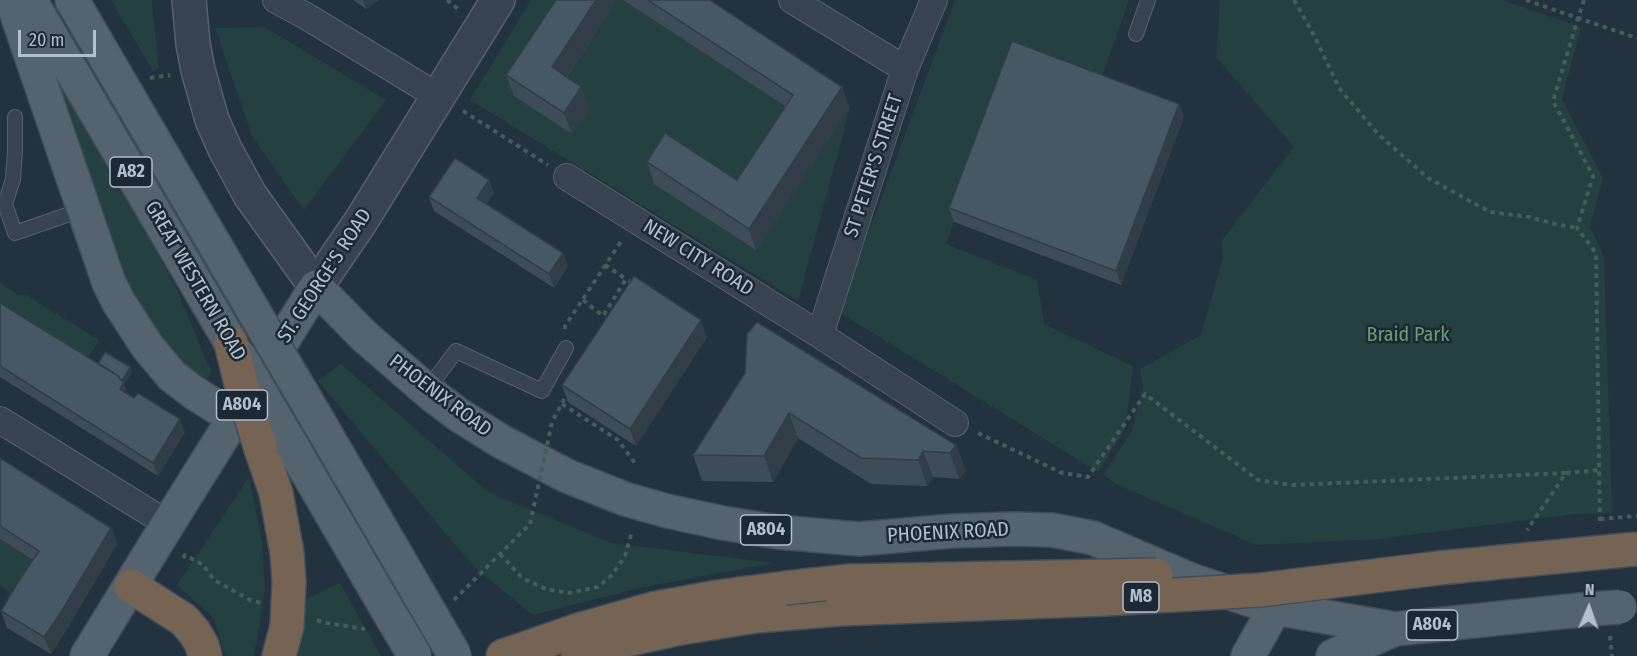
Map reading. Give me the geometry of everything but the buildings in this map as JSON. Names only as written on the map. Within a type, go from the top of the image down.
[{"type":"highway","points":[[231,343],[243,392],[276,446],[276,492],[290,582],[283,641]]},
{"type":"highway","name":"M8","points":[[578,656],[626,640],[681,628],[756,616],[841,609],[1106,599],[1260,590],[1439,567],[1637,549]]},
{"type":"highway","points":[[503,656],[578,630],[652,609],[717,597],[850,581],[1439,567]]},
{"type":"highway","points":[[131,586],[184,620],[202,645],[205,656]]},
{"type":"main road","points":[[12,0],[109,283],[118,301],[147,346],[172,376],[234,418]]},
{"type":"main road","name":"GREAT WESTERN ROAD","points":[[30,0],[231,343]]},
{"type":"main road","name":"GREAT WESTERN ROAD","points":[[72,0],[455,656]]},
{"type":"main road","name":"PHOENIX ROAD","points":[[316,287],[364,336],[459,415],[567,476],[625,499],[667,511],[778,532],[860,538],[952,531],[1052,530],[1092,538],[1191,580],[1275,608],[1395,629],[1616,607]]},
{"type":"main road","name":"ST. GEORGE'S ROAD","points":[[131,586],[316,287]]},
{"type":"main road","points":[[276,446],[387,609],[415,656]]},
{"type":"main road","name":"A804","points":[[87,656],[131,586]]},
{"type":"main road","points":[[1248,656],[1275,608]]},
{"type":"main road","name":"A804","points":[[1333,656],[1395,629]]},
{"type":"street","points":[[189,0],[193,44],[212,120],[250,195],[316,287]]},
{"type":"street","points":[[276,0],[439,97]]},
{"type":"street","name":"ST. GEORGE'S ROAD","points":[[316,287],[361,221],[498,0]]},
{"type":"street","points":[[792,0],[906,69]]},
{"type":"street","name":"ST PETER'S STREET","points":[[820,335],[906,69],[934,0]]},
{"type":"street","name":"NEW CITY ROAD","points":[[567,177],[820,335],[955,423]]},
{"type":"street","points":[[0,420],[168,524]]},
{"type":"lane","points":[[1136,34],[1148,0]]},
{"type":"lane","points":[[15,117],[13,180],[5,204],[15,233],[84,209]]},
{"type":"lane","points":[[427,390],[456,351],[542,391],[566,348]]},
{"type":"path","points":[[1294,0],[1315,37],[1339,88],[1378,134],[1428,178],[1490,212],[1529,217],[1577,228],[1596,254],[1600,519],[1637,516]]},
{"type":"path","points":[[1526,0],[1637,38]]},
{"type":"path","points":[[1577,228],[1593,176],[1553,101],[1584,0]]},
{"type":"path","points":[[149,78],[165,76]]},
{"type":"path","points":[[439,97],[567,177]]},
{"type":"path","points":[[566,348],[565,326],[636,220]]},
{"type":"path","points":[[605,265],[639,287]]},
{"type":"path","points":[[583,300],[603,316],[626,279]]},
{"type":"path","points":[[530,524],[552,422],[573,386]]},
{"type":"path","points":[[955,423],[1062,472],[1088,477],[1145,394],[1258,480],[1292,485],[1599,470]]},
{"type":"path","points":[[562,404],[618,440],[634,463]]},
{"type":"path","points":[[1524,535],[1566,473]]},
{"type":"path","points":[[500,554],[522,578],[546,589],[569,593],[598,587],[612,575],[625,556],[628,543]]},
{"type":"green space","points":[[111,0],[152,0],[159,68],[153,71]]},
{"type":"green space","points":[[531,0],[577,0],[559,88],[617,0],[623,0],[801,116],[756,250],[850,108],[798,301],[470,100]]},
{"type":"green space","points":[[955,0],[1129,0],[1099,85],[954,222],[946,244],[1037,280],[1044,324],[1133,366],[1125,429],[1098,472],[839,312]]},
{"type":"green space","name":"Braid Park","points":[[1220,0],[1502,0],[1581,27],[1562,99],[1603,178],[1590,227],[1604,257],[1612,513],[1575,514],[1378,539],[1256,545],[1116,484],[1103,475],[1132,431],[1143,387],[1140,369],[1201,335],[1223,258],[1222,240],[1294,147],[1216,57]]},
{"type":"green space","points":[[265,27],[386,100],[304,210],[252,136],[215,28]]},
{"type":"green space","points":[[62,83],[137,214],[178,292],[212,371],[202,386],[146,333],[54,99]]},
{"type":"green space","points":[[0,283],[18,295],[26,295],[99,340],[84,366],[0,314]]},
{"type":"green space","points":[[341,364],[488,492],[611,543],[774,563],[639,588],[533,615],[473,566],[318,381]]},
{"type":"green space","points":[[249,477],[262,541],[265,590],[254,656],[225,656],[214,618],[177,585]]},
{"type":"green space","points":[[0,539],[45,568],[23,601],[0,586]]},
{"type":"green space","points":[[340,583],[381,656],[292,656],[302,601]]}]
